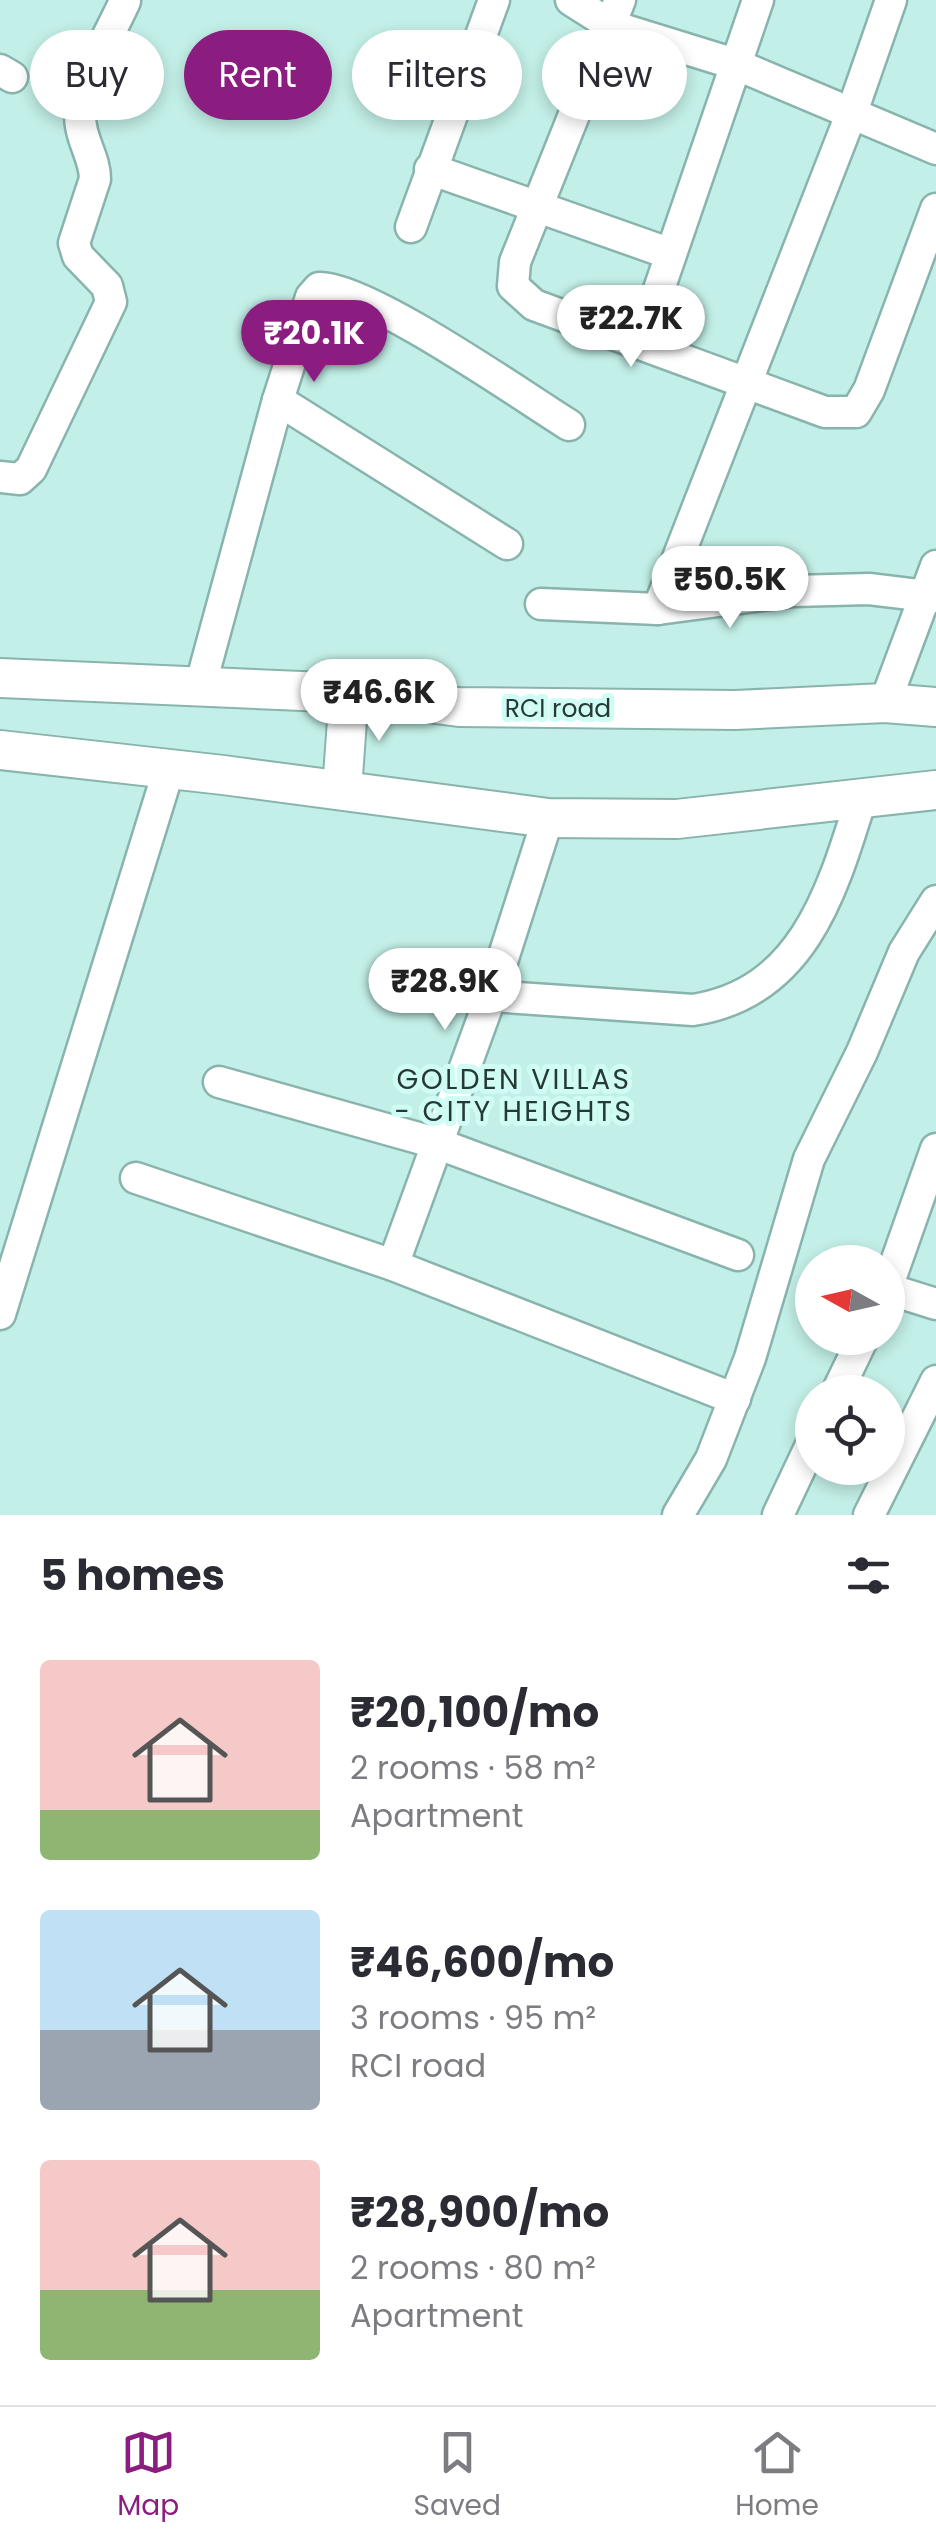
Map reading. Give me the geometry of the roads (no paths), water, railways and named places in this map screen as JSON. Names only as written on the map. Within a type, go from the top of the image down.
[{"type":"main road","name":"RCI road","points":[[0,678],[349,693],[460,707],[735,710],[885,702],[936,708]]},
{"type":"main road","points":[[342,790],[349,693]]},
{"type":"main road","points":[[0,750],[548,818],[677,819],[936,790]]},
{"type":"street","points":[[411,227],[494,0]]},
{"type":"street","points":[[571,0],[616,13],[936,148]]},
{"type":"street","points":[[641,342],[758,0]]},
{"type":"street","points":[[658,608],[852,112],[891,0]]},
{"type":"street","points":[[0,477],[20,479],[31,469],[111,302],[107,286],[78,256],[74,243],[95,179],[80,126],[80,104],[125,1]]},
{"type":"street","points":[[616,13],[515,262],[513,286],[534,305],[825,412],[856,412],[870,390],[936,208]]},
{"type":"street","points":[[430,169],[671,254]]},
{"type":"street","points":[[200,687],[278,400],[311,296],[320,288],[333,288],[376,306],[569,425]]},
{"type":"street","points":[[278,400],[508,544]]},
{"type":"street","points":[[885,702],[930,597],[936,566]]},
{"type":"street","points":[[541,604],[658,608],[793,591],[869,589],[930,597]]},
{"type":"street","points":[[0,1314],[169,769]]},
{"type":"street","points":[[491,996],[694,1010],[719,1006],[756,989],[784,964],[814,924],[840,866],[860,799]]},
{"type":"street","points":[[393,1265],[491,996],[548,818]]},
{"type":"street","points":[[678,1515],[712,1459],[735,1399],[809,1159],[862,1052],[904,952],[936,901]]},
{"type":"street","points":[[220,1082],[436,1143],[738,1255]]},
{"type":"street","points":[[903,1245],[936,1150]]},
{"type":"street","points":[[136,1178],[393,1265],[735,1399]]},
{"type":"street","points":[[905,1293],[936,1304]]},
{"type":"street","points":[[870,1515],[936,1382]]},
{"type":"street","points":[[778,1515],[795,1479]]},
{"type":"district","name":"GOLDEN VILLAS - CITY HEIGHTS","points":[[514,1095]]}]
